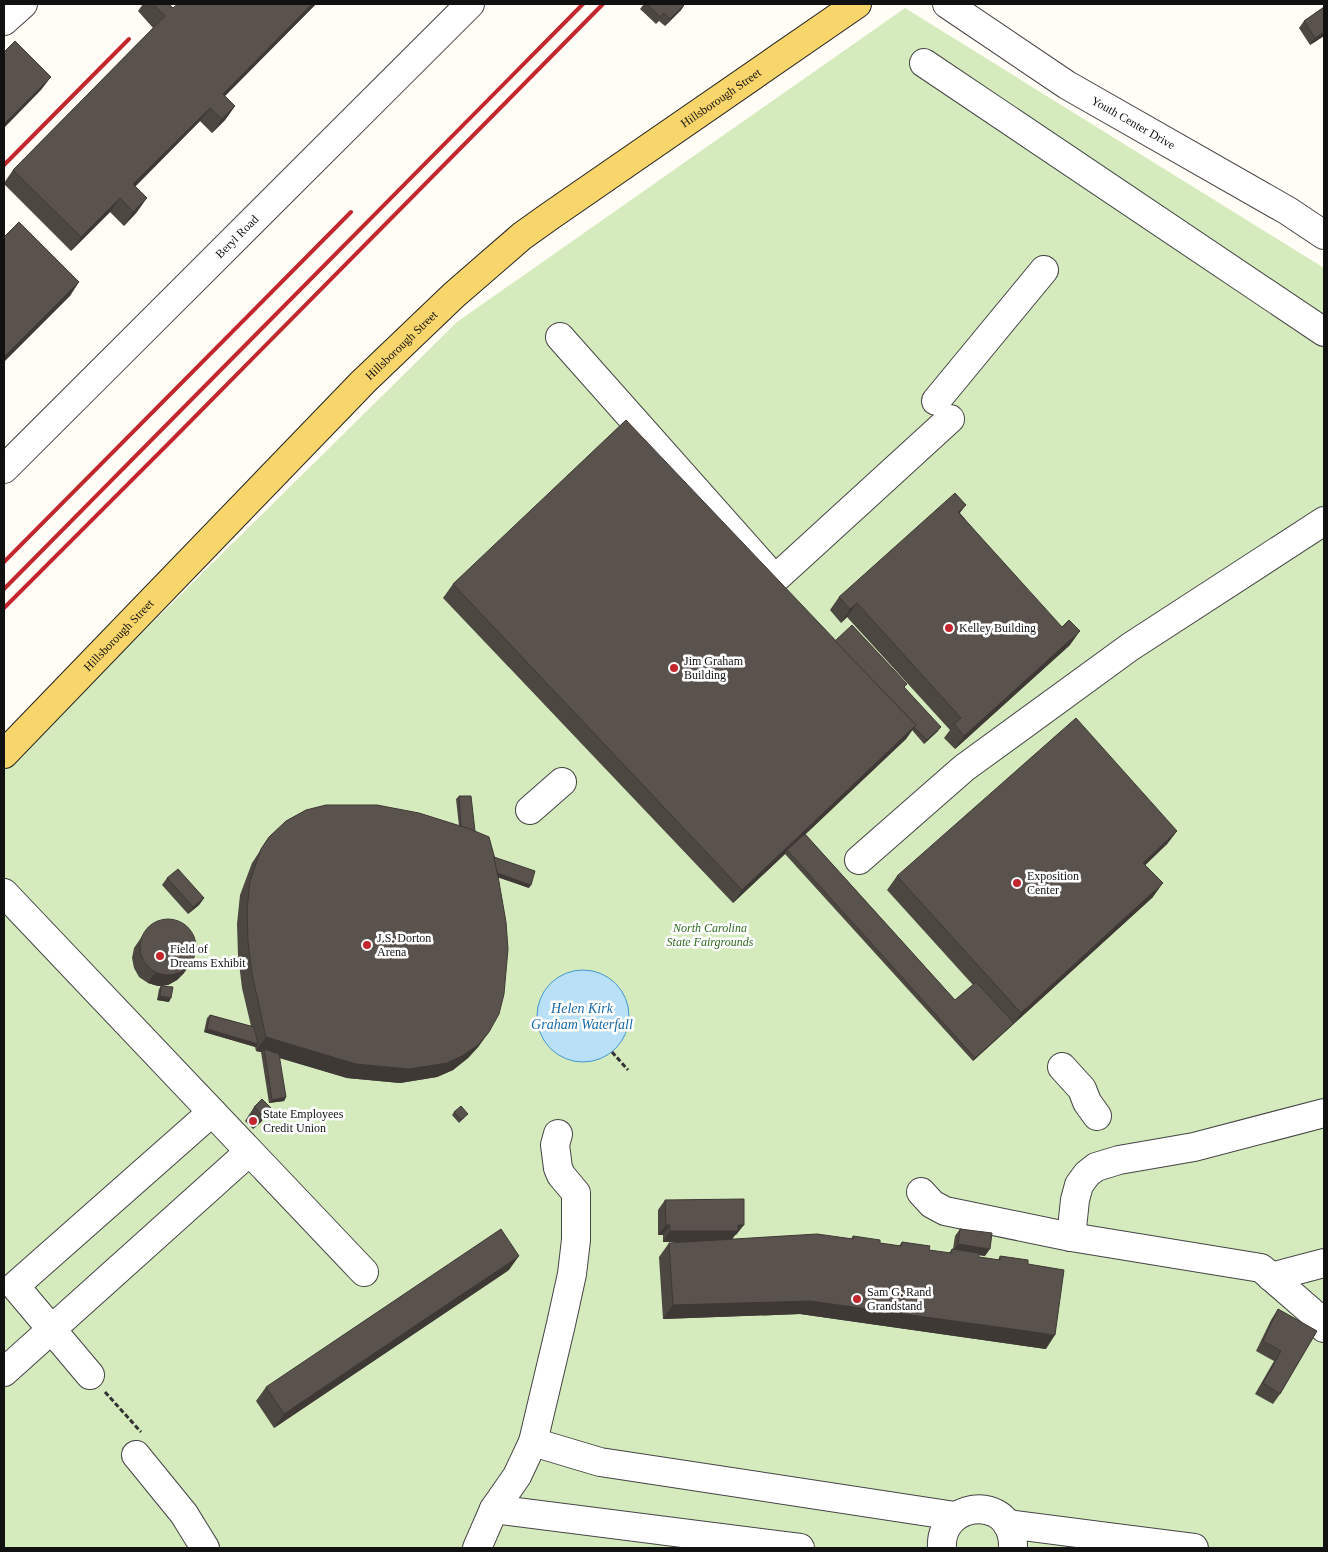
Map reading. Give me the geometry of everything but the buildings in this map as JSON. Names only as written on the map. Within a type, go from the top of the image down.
[{"type":"main road","name":"Hillsborough Street","points":[[4,754],[363,382],[454,295],[522,236],[857,4]]},
{"type":"street","points":[[4,21],[23,4]]},
{"type":"street","name":"Beryl Road","points":[[4,469],[470,4]]},
{"type":"street","name":"Youth Center Drive","points":[[947,4],[1067,84],[1288,211],[1324,235]]},
{"type":"street","points":[[924,63],[1324,332]]},
{"type":"street","points":[[560,337],[775,579],[943,410],[1044,270]]},
{"type":"street","points":[[859,860],[972,762],[1130,647],[1324,521]]},
{"type":"street","points":[[530,810],[562,782]]},
{"type":"street","points":[[4,893],[364,1272]]},
{"type":"street","points":[[1062,1067],[1082,1088],[1087,1102],[1097,1116]]},
{"type":"street","points":[[90,1375],[9,1280],[212,1112]]},
{"type":"street","points":[[1071,1237],[1075,1200],[1079,1185],[1087,1174],[1096,1167],[1119,1160],[1194,1147],[1324,1113]]},
{"type":"street","points":[[477,1548],[494,1509],[517,1476],[533,1442],[575,1255],[576,1194],[561,1175],[558,1168],[555,1144],[558,1134]]},
{"type":"street","points":[[4,1372],[249,1152]]},
{"type":"street","points":[[921,1192],[932,1204],[945,1211],[1071,1237],[1261,1268],[1314,1314],[1324,1328]]},
{"type":"street","points":[[1271,1277],[1324,1263]]},
{"type":"street","points":[[533,1442],[600,1462],[955,1516]]},
{"type":"street","points":[[140,1445],[205,1548]]},
{"type":"street","points":[[494,1509],[800,1548]]},
{"type":"street","points":[[942,1548],[946,1527],[955,1516],[968,1510],[982,1509],[996,1514],[1010,1536],[1194,1548]]},
{"type":"path","points":[[612,1052],[628,1070]]},
{"type":"path","points":[[90,1375],[140,1445]]},
{"type":"green space","name":"North Carolina State Fairgrounds","points":[[905,8],[1324,268],[1324,1548],[4,1548],[4,769],[457,322]]},
{"type":"water","name":"Helen Kirk Graham Waterfall","points":[[583,970],[601,973],[616,983],[626,998],[629,1016],[626,1034],[616,1049],[601,1059],[583,1062],[565,1059],[550,1049],[540,1034],[537,1016],[540,998],[550,983],[565,973]]},
{"type":"railway","points":[[4,589],[583,4]]},
{"type":"railway","points":[[4,608],[603,4]]},
{"type":"railway","points":[[4,165],[129,39]]},
{"type":"railway","points":[[4,562],[351,212]]},
{"type":"place","name":"Kelley Building","points":[[949,628]]},
{"type":"place","name":"Jim Graham Building","points":[[674,668]]},
{"type":"place","name":"Exposition Center","points":[[1017,883]]},
{"type":"place","name":"J.S. Dorton Arena","points":[[367,945]]},
{"type":"place","name":"Field of Dreams Exhibit","points":[[160,956]]},
{"type":"place","name":"State Employees Credit Union","points":[[253,1121]]},
{"type":"place","name":"Sam G. Rand Grandstand","points":[[857,1299]]}]
